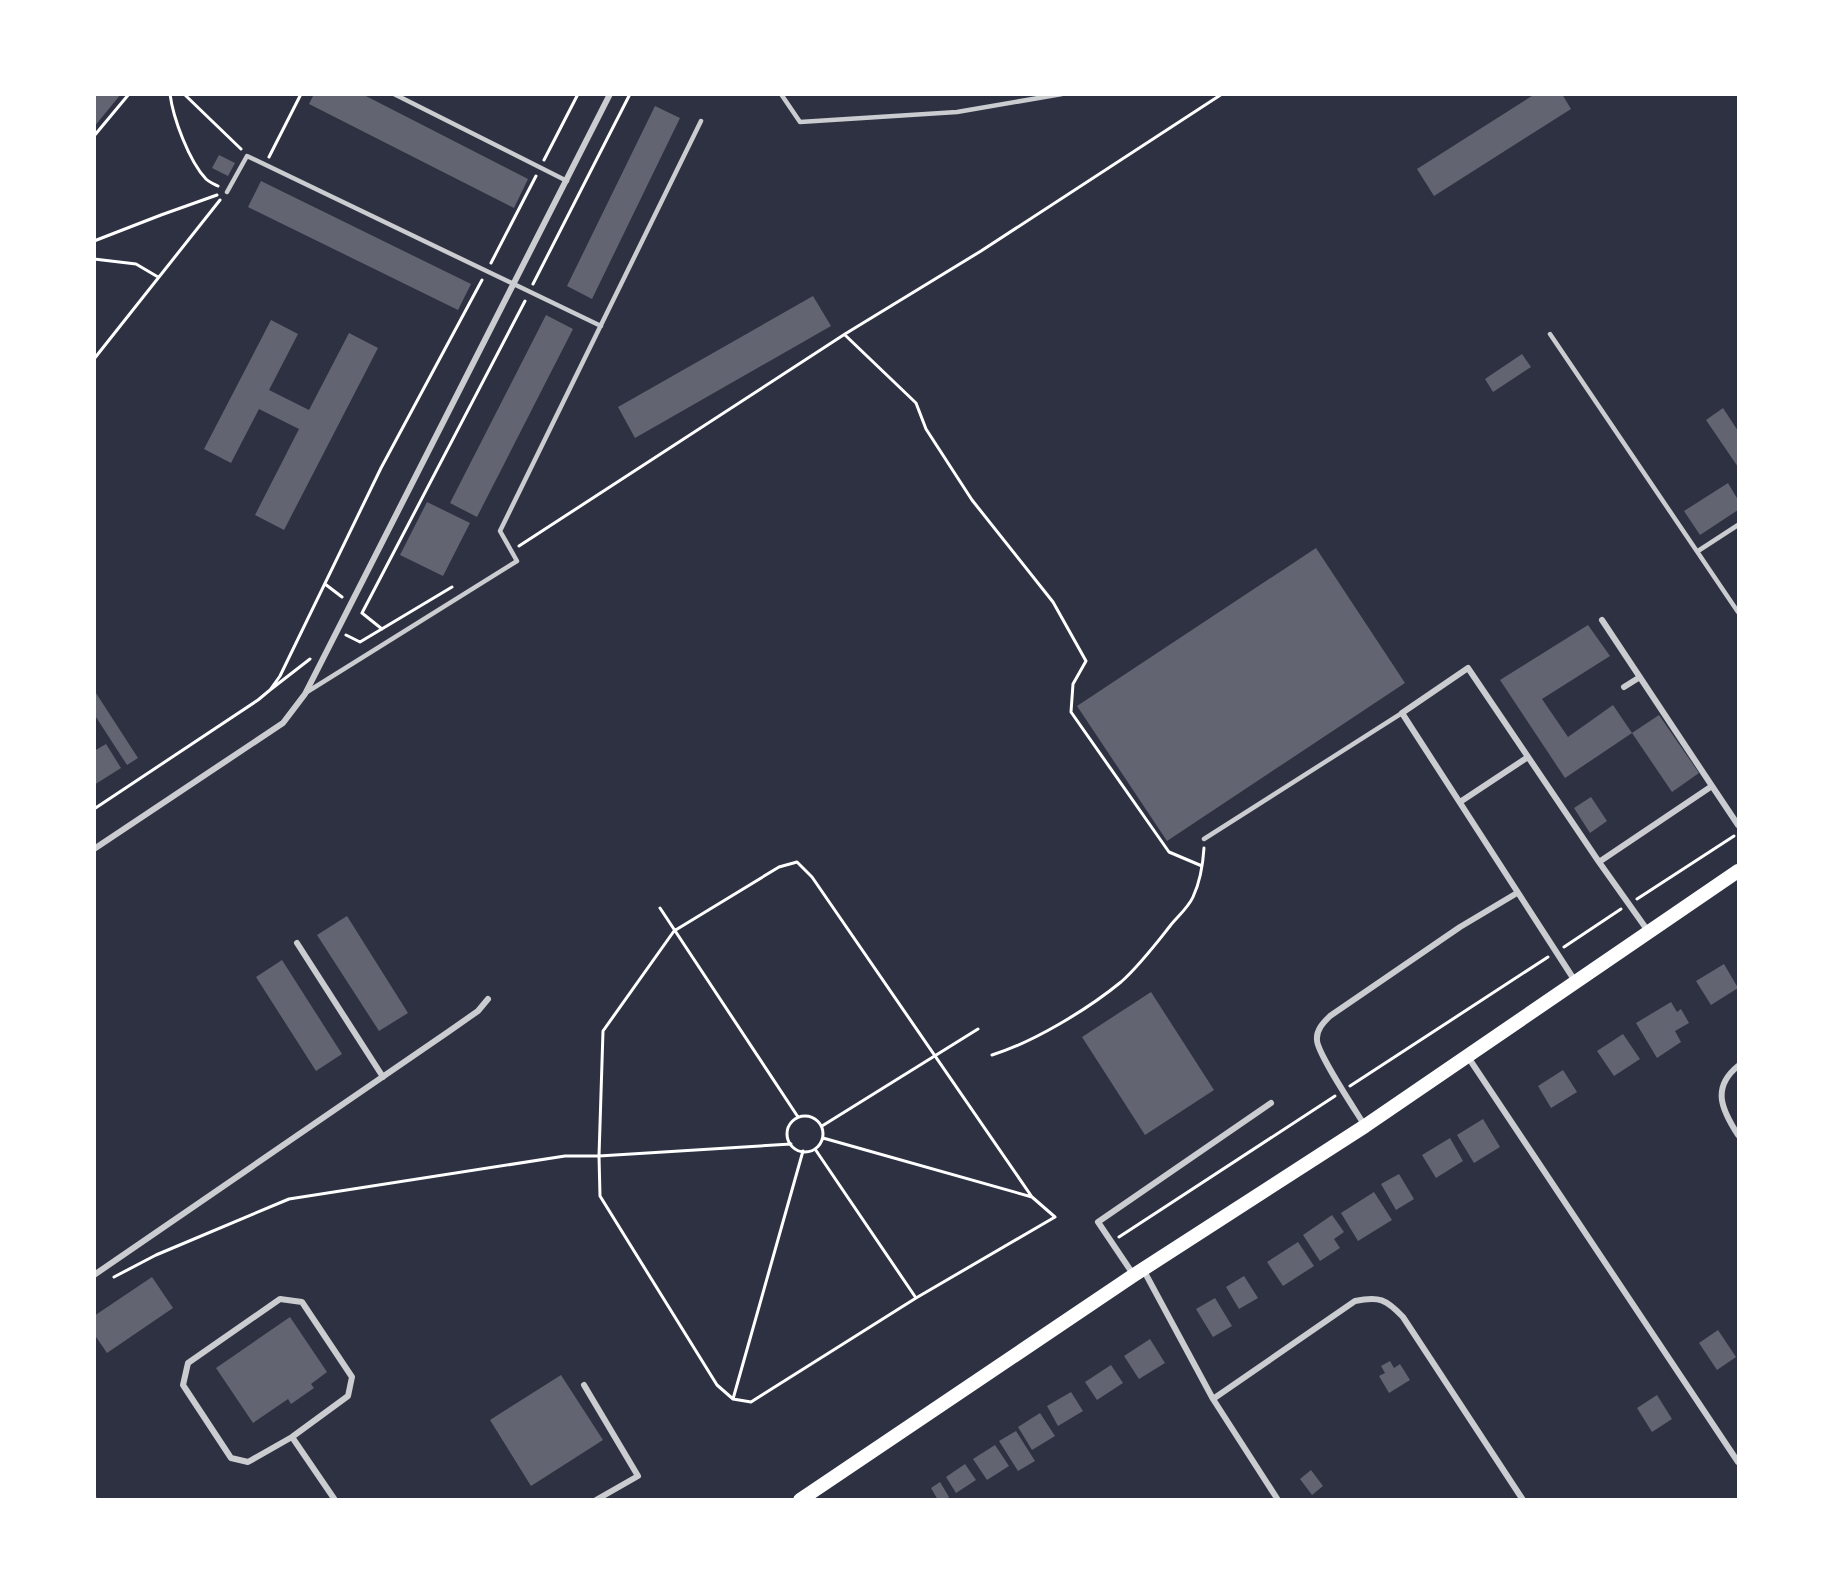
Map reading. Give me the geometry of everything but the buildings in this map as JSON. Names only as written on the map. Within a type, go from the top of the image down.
[{"type":"main road","points":[[800,1500],[1138,1272],[1468,1057],[1575,981],[1738,871]]},
{"type":"street","points":[[94,849],[283,723],[305,694],[610,94]]},
{"type":"street","points":[[1602,620],[1738,825]]},
{"type":"street","points":[[1575,981],[1402,713],[1468,668],[1648,931]]},
{"type":"street","points":[[1624,687],[1640,677]]},
{"type":"street","points":[[1460,802],[1528,757]]},
{"type":"street","points":[[1599,862],[1712,786]]},
{"type":"street","points":[[1365,1126],[1316,1041],[1319,1028],[1330,1016],[1460,927],[1517,893]]},
{"type":"street","points":[[297,943],[383,1077]]},
{"type":"street","points":[[94,1275],[478,1011],[488,999]]},
{"type":"street","points":[[1468,1057],[1738,1462]]},
{"type":"street","points":[[1738,1066],[1730,1072],[1722,1086],[1722,1102],[1727,1117],[1738,1135]]},
{"type":"street","points":[[1271,1103],[1098,1222],[1138,1272],[1213,1399],[1278,1500]]},
{"type":"street","points":[[1213,1399],[1355,1301],[1371,1298],[1383,1299],[1403,1317],[1523,1500]]},
{"type":"street","points":[[280,1299],[302,1302],[352,1377],[348,1396],[292,1437],[248,1462],[231,1458],[183,1386],[188,1363],[280,1299]]},
{"type":"street","points":[[584,1385],[638,1476],[597,1500]]},
{"type":"street","points":[[292,1437],[335,1500]]},
{"type":"lane","points":[[394,94],[567,181]]},
{"type":"lane","points":[[781,94],[800,122],[957,112],[1062,94]]},
{"type":"lane","points":[[305,694],[517,561],[500,531],[701,121]]},
{"type":"lane","points":[[227,192],[247,156],[601,326]]},
{"type":"lane","points":[[1550,334],[1738,612]]},
{"type":"lane","points":[[1698,551],[1738,525]]},
{"type":"lane","points":[[1204,839],[1402,713]]},
{"type":"path","points":[[94,136],[129,94]]},
{"type":"path","points":[[170,94],[173,114],[187,148],[206,179],[227,192]]},
{"type":"path","points":[[184,94],[247,156]]},
{"type":"path","points":[[265,164],[301,94]]},
{"type":"path","points":[[94,808],[258,700],[270,690],[280,676],[381,468],[578,94]]},
{"type":"path","points":[[362,613],[530,292],[630,94]]},
{"type":"path","points":[[512,551],[845,334],[981,251],[1222,94]]},
{"type":"path","points":[[94,241],[160,214],[227,192]]},
{"type":"path","points":[[94,359],[227,192]]},
{"type":"path","points":[[94,259],[136,264],[158,277]]},
{"type":"path","points":[[845,334],[916,403],[926,429],[972,500],[1053,602],[1086,661],[1073,684],[1071,712],[1169,852],[1203,866]]},
{"type":"path","points":[[383,629],[452,587]]},
{"type":"path","points":[[1112,1241],[1738,833]]},
{"type":"path","points":[[993,1055],[1010,1049],[1085,1008],[1122,981],[1192,898],[1203,866],[1204,839]]},
{"type":"path","points":[[797,862],[812,877],[1032,1197],[1055,1217],[916,1298],[751,1402],[733,1399],[717,1385],[600,1196],[603,1031],[674,931],[779,867],[797,862]]},
{"type":"path","points":[[660,908],[798,1117]]},
{"type":"path","points":[[822,1126],[978,1029]]},
{"type":"path","points":[[798,1117],[812,1117],[822,1126],[823,1138],[815,1149],[802,1151],[791,1143],[788,1137],[788,1129],[798,1117]]},
{"type":"path","points":[[823,1138],[1032,1197]]},
{"type":"path","points":[[105,1281],[156,1255],[289,1199],[565,1156],[599,1156],[791,1143]]},
{"type":"path","points":[[815,1149],[916,1298]]},
{"type":"path","points":[[733,1399],[802,1151]]}]
